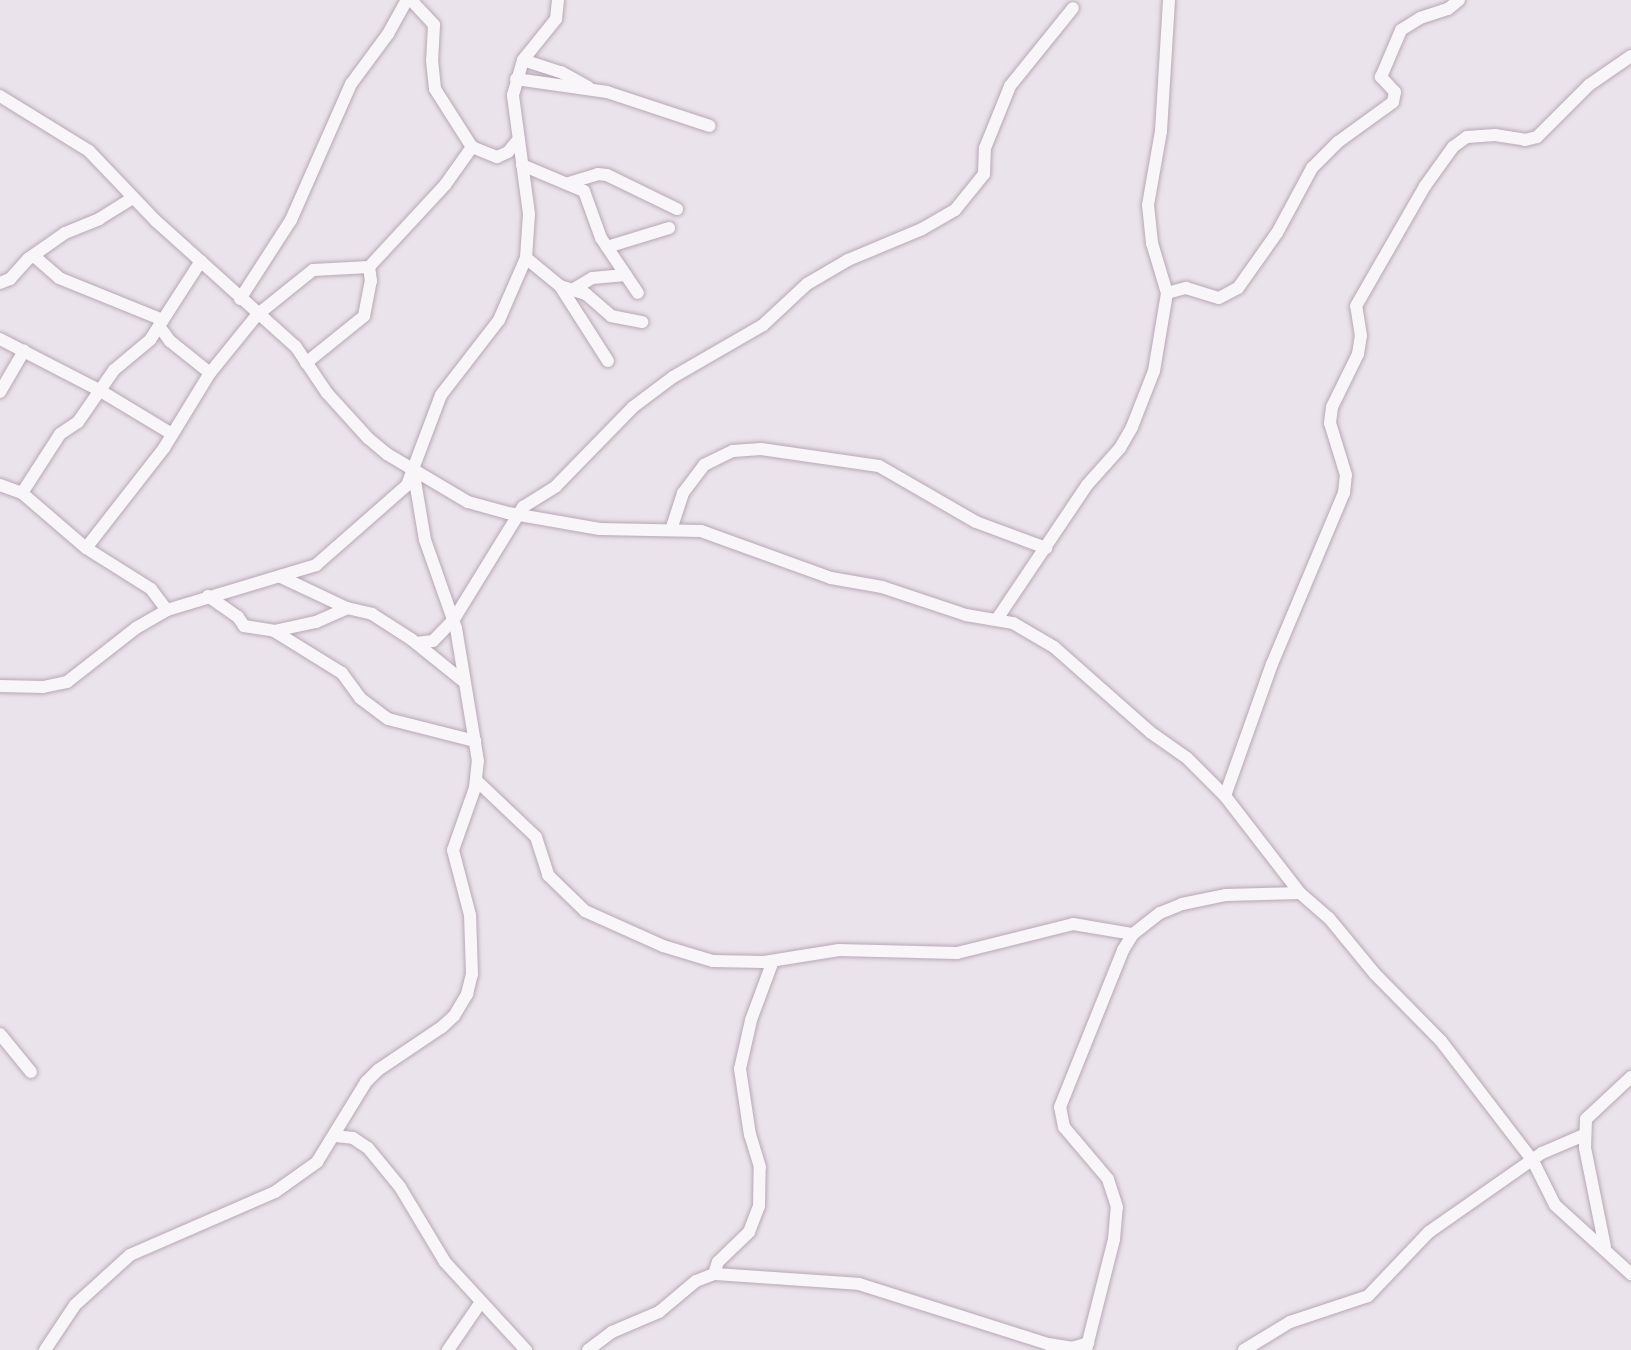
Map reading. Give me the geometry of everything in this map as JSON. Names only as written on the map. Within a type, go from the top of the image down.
[{"type":"street","points":[[240,299],[291,220],[351,84],[388,34],[409,0],[434,25],[432,60],[435,89],[472,147],[496,157],[508,152],[519,139]]},
{"type":"street","points":[[0,686],[43,687],[67,682],[136,628],[167,610],[208,596],[308,569],[325,559],[384,508],[414,473],[441,395],[499,320],[526,258],[530,214],[513,106],[516,79],[523,60],[556,19],[558,0]]},
{"type":"street","points":[[997,619],[1087,485],[1132,427],[1154,371],[1167,293],[1152,243],[1148,206],[1162,121],[1169,0]]},
{"type":"street","points":[[1167,293],[1186,288],[1219,298],[1238,288],[1277,233],[1312,168],[1332,148],[1393,102],[1395,92],[1381,77],[1401,30],[1420,18],[1448,9],[1459,0]]},
{"type":"street","points":[[416,643],[433,641],[454,619],[518,514],[536,495],[556,486],[633,407],[673,377],[763,325],[794,294],[848,260],[927,226],[955,210],[984,174],[985,148],[1010,86],[1073,8]]},
{"type":"street","points":[[1225,796],[1272,664],[1344,493],[1346,475],[1330,423],[1332,407],[1358,354],[1361,336],[1356,306],[1434,172],[1462,139],[1537,137],[1589,85],[1631,56]]},
{"type":"street","points":[[523,60],[561,72],[591,89]]},
{"type":"street","points":[[516,79],[591,89],[710,126]]},
{"type":"street","points":[[0,96],[88,151],[132,198],[257,315],[296,347],[327,393],[368,438],[414,473],[477,506],[600,529],[701,531],[831,578],[882,587],[966,615],[1013,623],[1054,647],[1150,732],[1187,758],[1225,796],[1300,893],[1329,918],[1375,974],[1441,1041],[1533,1161],[1559,1210],[1605,1247],[1631,1274]]},
{"type":"street","points":[[86,548],[172,434],[210,373],[257,315],[313,270],[369,267],[445,185],[472,147]]},
{"type":"street","points":[[522,165],[569,183],[587,195],[607,247],[638,293]]},
{"type":"street","points":[[569,183],[598,174],[607,175],[677,209]]},
{"type":"street","points":[[0,283],[10,279],[34,255],[65,233],[99,219],[132,198]]},
{"type":"street","points":[[607,247],[669,228]]},
{"type":"street","points":[[34,255],[59,278],[161,323]]},
{"type":"street","points":[[526,258],[560,286],[608,361]]},
{"type":"street","points":[[22,493],[60,434],[78,422],[99,390],[161,323],[201,261]]},
{"type":"street","points":[[306,363],[364,316],[371,281],[369,267]]},
{"type":"street","points":[[574,289],[592,278],[626,275]]},
{"type":"street","points":[[560,286],[574,289],[597,302],[611,316],[642,322]]},
{"type":"street","points":[[161,323],[162,333],[210,373]]},
{"type":"street","points":[[0,339],[99,390],[172,434]]},
{"type":"street","points":[[0,392],[24,351]]},
{"type":"street","points":[[671,530],[682,493],[704,465],[733,451],[761,449],[879,466],[976,522],[1046,548]]},
{"type":"street","points":[[45,1350],[75,1305],[130,1255],[275,1192],[317,1162],[366,1082],[395,1057],[442,1027],[454,1016],[467,994],[472,974],[470,915],[453,850],[477,781],[475,741],[454,619],[425,540],[414,473]]},
{"type":"street","points":[[0,485],[22,493],[86,548],[151,589],[167,610]]},
{"type":"street","points":[[280,577],[347,608],[372,614],[416,643],[463,681]]},
{"type":"street","points":[[208,596],[238,617],[244,626],[274,631],[316,622],[347,608]]},
{"type":"street","points":[[274,631],[342,673],[360,698],[388,719],[475,741]]},
{"type":"street","points":[[477,781],[536,837],[548,875],[591,915],[699,957],[729,964],[772,961],[839,950],[957,953],[1073,924],[1133,934]]},
{"type":"street","points":[[588,1350],[612,1332],[659,1312],[696,1281],[714,1274],[859,1284],[1048,1344],[1072,1348],[1087,1346],[1114,1239],[1117,1207],[1108,1179],[1064,1127],[1060,1107],[1086,1036],[1133,934],[1160,913],[1195,900],[1300,893]]},
{"type":"street","points":[[714,1274],[724,1255],[749,1232],[759,1206],[759,1167],[750,1135],[746,1090],[740,1074],[751,1020],[772,961]]},
{"type":"street","points":[[0,1034],[31,1072]]},
{"type":"street","points":[[1605,1247],[1584,1135],[1591,1113],[1631,1077]]},
{"type":"street","points":[[1244,1350],[1290,1322],[1368,1296],[1429,1232],[1533,1161],[1584,1135]]},
{"type":"street","points":[[335,1136],[361,1142],[374,1155],[400,1187],[445,1262],[526,1350]]},
{"type":"street","points":[[448,1350],[481,1302]]}]
